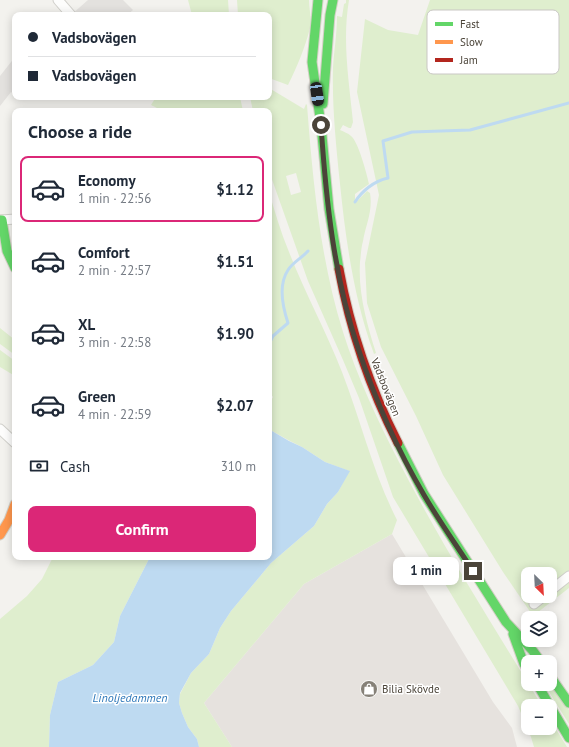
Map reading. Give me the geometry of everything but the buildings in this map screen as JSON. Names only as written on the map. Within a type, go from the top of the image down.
[{"type":"main road","name":"Vadsbovägen","points":[[318,0],[312,62],[321,125],[332,236],[343,291],[358,349],[388,424],[424,494],[511,629],[536,655]]},
{"type":"main road","name":"Vadsbovägen","points":[[321,125],[332,0]]},
{"type":"main road","points":[[1,220],[12,263]]},
{"type":"main road","points":[[0,535],[12,512]]},
{"type":"main road","name":"Vadsbovägen","points":[[511,629],[521,656]]},
{"type":"main road","points":[[557,686],[569,703]]},
{"type":"main road","points":[[541,691],[569,738]]},
{"type":"street","points":[[58,0],[68,12]]},
{"type":"street","points":[[1,220],[12,218]]},
{"type":"street","points":[[0,429],[12,440]]},
{"type":"street","points":[[557,585],[569,576]]},
{"type":"shaded area","points":[[88,0],[123,0],[133,10],[131,12],[74,12]]},
{"type":"shaded area","points":[[12,61],[12,93],[11,92],[0,106],[0,76]]},
{"type":"shaded area","points":[[392,534],[493,702],[512,728],[517,747],[232,747],[204,703],[304,584]]},
{"type":"green space","points":[[188,0],[228,0],[229,12],[191,12]]},
{"type":"green space","points":[[237,0],[309,0],[311,25],[306,43],[288,85],[272,79],[272,12],[238,12]]},
{"type":"green space","points":[[346,0],[349,0],[346,46],[353,122],[351,128],[343,125],[340,130],[347,133],[354,139],[369,184],[355,194],[355,202],[367,191],[370,193],[371,206],[360,262],[360,285],[369,331],[376,353],[374,354],[361,312],[348,249],[342,206],[336,140],[333,97],[333,62],[337,16],[342,17]]},
{"type":"green space","points":[[430,0],[569,0],[569,588],[557,597],[557,567],[521,567],[521,598],[443,475],[416,416],[381,347],[367,303],[365,263],[379,195],[357,92],[365,19],[388,30],[418,35]]},
{"type":"green space","points":[[272,90],[304,109],[306,104],[307,105],[315,191],[323,248],[335,304],[343,332],[361,382],[399,462],[469,586],[521,671],[521,691],[533,691],[538,699],[521,699],[521,713],[393,497],[359,398],[308,281],[272,179],[272,108],[252,108],[251,100],[272,100]],"holes":[[[296,173],[301,192],[291,195],[286,176]]]},
{"type":"green space","points":[[154,100],[241,100],[242,108],[157,108],[151,105]]},
{"type":"green space","points":[[272,202],[286,245],[342,372],[381,484],[397,520],[392,534],[304,584],[204,703],[232,747],[199,747],[197,739],[188,727],[179,703],[180,694],[191,673],[209,654],[220,628],[231,611],[271,563],[314,526],[327,504],[338,492],[349,471],[325,462],[302,447],[272,431]]},
{"type":"green space","points":[[0,328],[12,338],[12,353],[0,344]]},
{"type":"green space","points":[[0,350],[12,359],[12,374],[0,367]]},
{"type":"green space","points":[[52,560],[148,560],[120,616],[114,642],[93,665],[58,682],[50,715],[49,747],[0,747],[0,619],[27,596],[42,579]]},
{"type":"green space","points":[[524,603],[550,603],[539,611],[530,611]]},
{"type":"green space","points":[[548,691],[555,691],[569,710],[569,724],[557,705],[557,699],[553,699]]},
{"type":"green space","points":[[557,731],[567,747],[534,747],[530,735],[557,735]]},
{"type":"water","name":"Linoljedammen","points":[[272,431],[302,447],[325,462],[350,471],[338,492],[327,504],[314,526],[271,563],[231,611],[220,628],[209,654],[191,673],[180,693],[179,703],[182,713],[188,727],[197,739],[199,747],[49,747],[50,715],[58,682],[93,665],[114,642],[120,616],[148,560],[272,560]]},
{"type":"waterway","points":[[355,202],[369,187],[378,181],[388,178],[383,141],[412,132],[470,130],[569,103]]},
{"type":"waterway","points":[[272,338],[288,323],[282,296],[285,276],[290,267],[308,251]]},
{"type":"traffic: fast","points":[[318,0],[312,62],[321,125],[329,209],[339,269]]},
{"type":"traffic: fast","points":[[323,104],[330,15],[333,0]]},
{"type":"traffic: fast","points":[[0,220],[2,220],[7,251],[12,262]]},
{"type":"traffic: fast","points":[[398,443],[424,494],[506,622],[536,655]]},
{"type":"traffic: fast","points":[[513,634],[521,656]]},
{"type":"traffic: fast","points":[[557,686],[569,703]]},
{"type":"traffic: fast","points":[[541,691],[569,738]]},
{"type":"traffic: slow","points":[[0,535],[12,512]]},
{"type":"traffic: jam","points":[[339,269],[349,314],[362,358],[370,380],[398,443]]},
{"type":"place","name":"Bilia Skövde","points":[[369,689]]},
{"type":"route","points":[[321,125],[332,236],[343,291],[358,349],[388,424],[409,466],[424,494],[473,571]]}]
